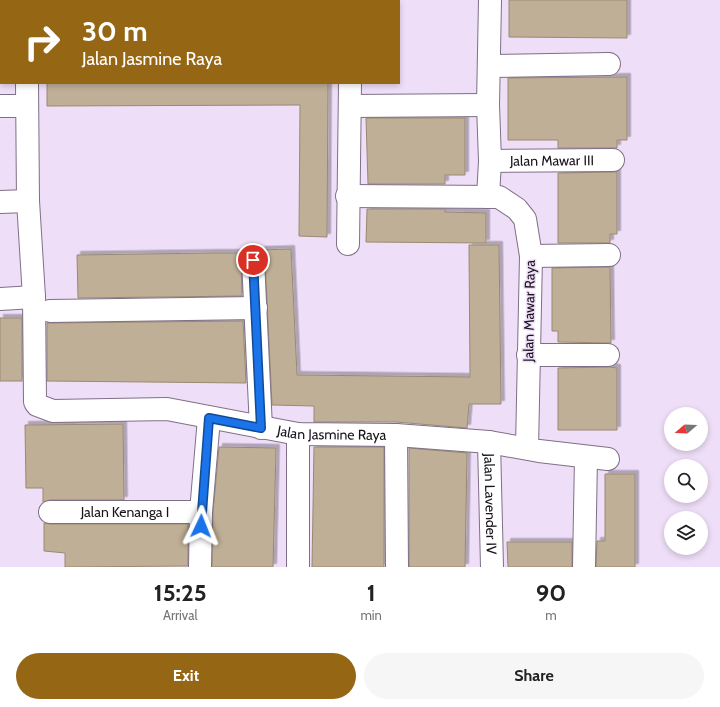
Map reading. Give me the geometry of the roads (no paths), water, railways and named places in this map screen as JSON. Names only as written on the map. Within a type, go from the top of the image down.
[{"type":"street","points":[[488,197],[490,161],[488,105],[490,66],[490,0]]},
{"type":"street","points":[[490,66],[609,64]]},
{"type":"street","points":[[0,298],[34,297],[28,201],[27,84]]},
{"type":"street","points":[[348,244],[347,196],[350,84]]},
{"type":"street","points":[[350,106],[488,105]]},
{"type":"street","points":[[0,106],[27,106]]},
{"type":"street","name":"Jalan Mawar III","points":[[490,161],[613,160]]},
{"type":"street","name":"Jalan Mawar Raya","points":[[347,196],[499,197],[517,209],[525,219],[531,256],[527,448]]},
{"type":"street","points":[[0,202],[28,201]]},
{"type":"street","points":[[531,256],[609,255]]},
{"type":"street","points":[[253,260],[261,428]]},
{"type":"street","name":"Jalan Jasmine Raya","points":[[34,297],[35,402],[40,407],[53,411],[167,409],[298,434],[396,434],[489,442],[608,459]]},
{"type":"street","points":[[50,311],[256,308]]},
{"type":"street","points":[[528,355],[608,355]]},
{"type":"street","points":[[200,567],[201,512],[209,418]]},
{"type":"street","points":[[298,434],[298,567]]},
{"type":"street","points":[[396,434],[397,567]]},
{"type":"street","name":"Jalan Lavender IV","points":[[489,442],[492,567]]},
{"type":"street","points":[[584,567],[586,457]]},
{"type":"street","name":"Jalan Kenanga I","points":[[50,512],[201,512]]}]
